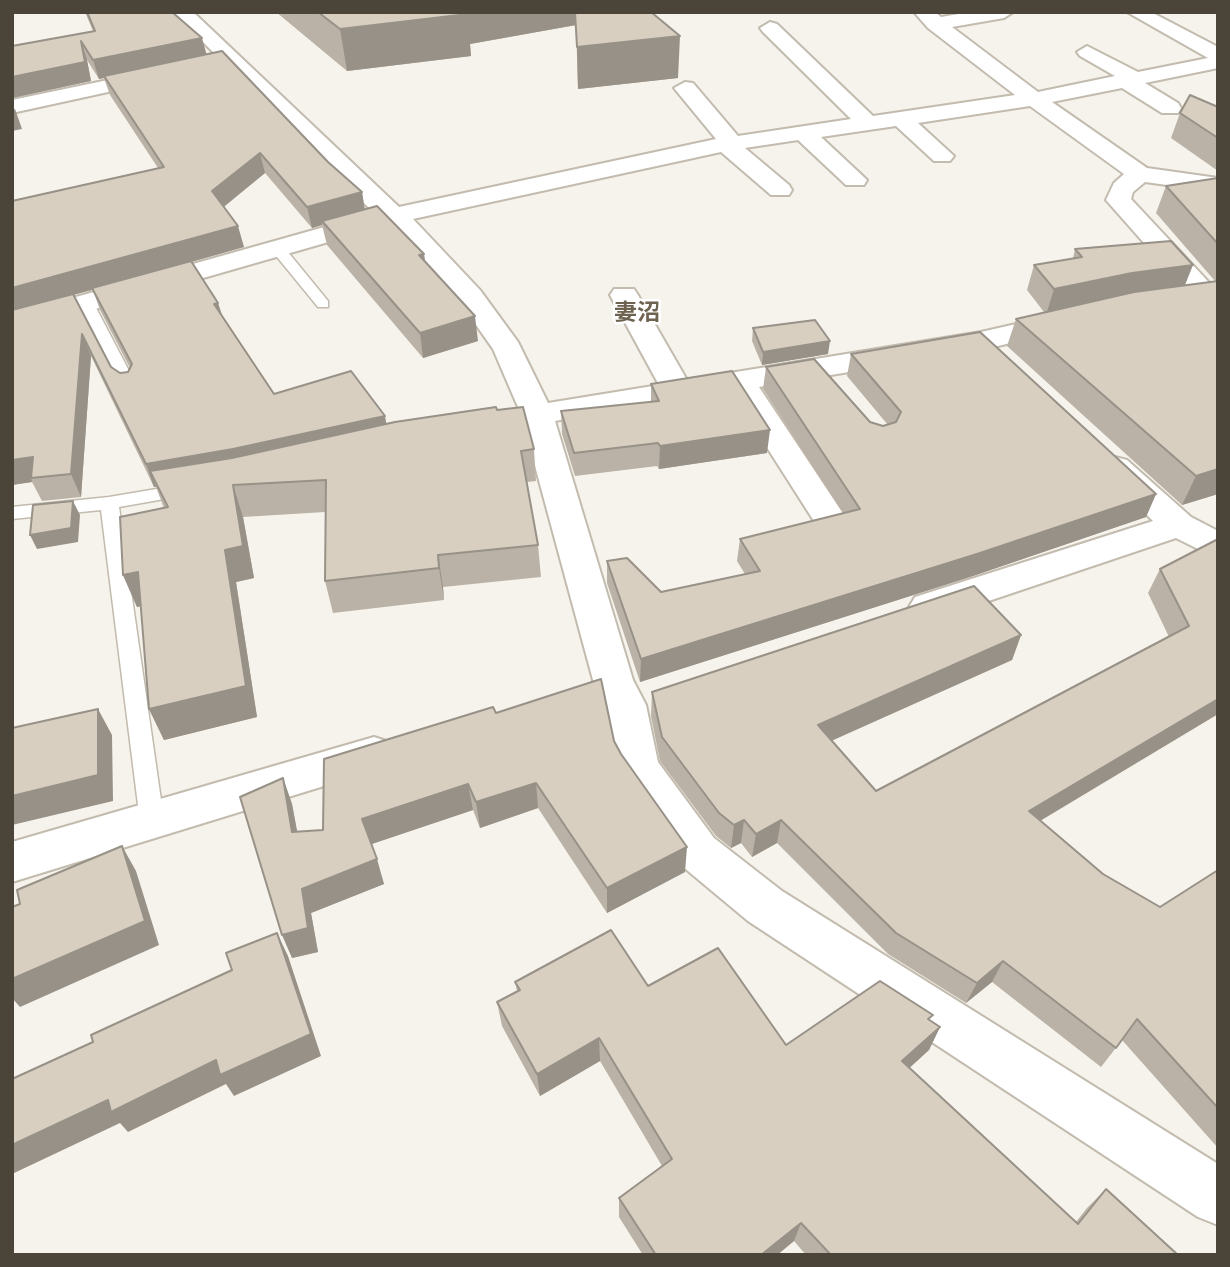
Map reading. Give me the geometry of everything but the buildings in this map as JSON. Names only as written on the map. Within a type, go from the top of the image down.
[{"type":"street","points":[[182,12],[383,208],[396,215],[470,296],[508,348],[620,692],[638,767],[698,852],[765,906],[1218,1197]]},
{"type":"street","points":[[929,18],[1004,12]]},
{"type":"street","points":[[1136,12],[1218,55]]},
{"type":"street","points":[[929,18],[1034,99],[1140,174],[1218,185]]},
{"type":"street","points":[[770,29],[866,122]]},
{"type":"street","points":[[1087,52],[1170,108]]},
{"type":"street","points":[[203,66],[230,60]]},
{"type":"street","points":[[12,324],[396,215],[587,173],[729,143],[1034,99],[1218,62]]},
{"type":"street","points":[[12,107],[176,72]]},
{"type":"street","points":[[685,88],[729,143],[780,190]]},
{"type":"street","points":[[899,117],[942,156]]},
{"type":"street","points":[[801,131],[855,180]]},
{"type":"street","points":[[587,173],[612,195]]},
{"type":"street","points":[[1140,174],[1128,182],[1119,194],[1118,201],[1213,297]]},
{"type":"street","points":[[624,295],[678,392]]},
{"type":"street","points":[[1172,303],[1213,297]]},
{"type":"street","points":[[530,415],[981,341],[1084,317]]},
{"type":"street","points":[[981,341],[1007,365]]},
{"type":"street","points":[[819,367],[844,397]]},
{"type":"street","points":[[740,381],[831,521]]},
{"type":"street","points":[[1093,447],[1180,525],[1218,547]]},
{"type":"street","points":[[899,616],[1180,525]]},
{"type":"street","points":[[12,862],[413,742]]},
{"type":"lane","points":[[278,249],[323,304]]},
{"type":"lane","points":[[86,304],[130,388]]},
{"type":"lane","points":[[12,513],[110,503],[201,488]]},
{"type":"lane","points":[[110,503],[152,821]]},
{"type":"district","name":"妻沼","points":[[637,313]]}]
